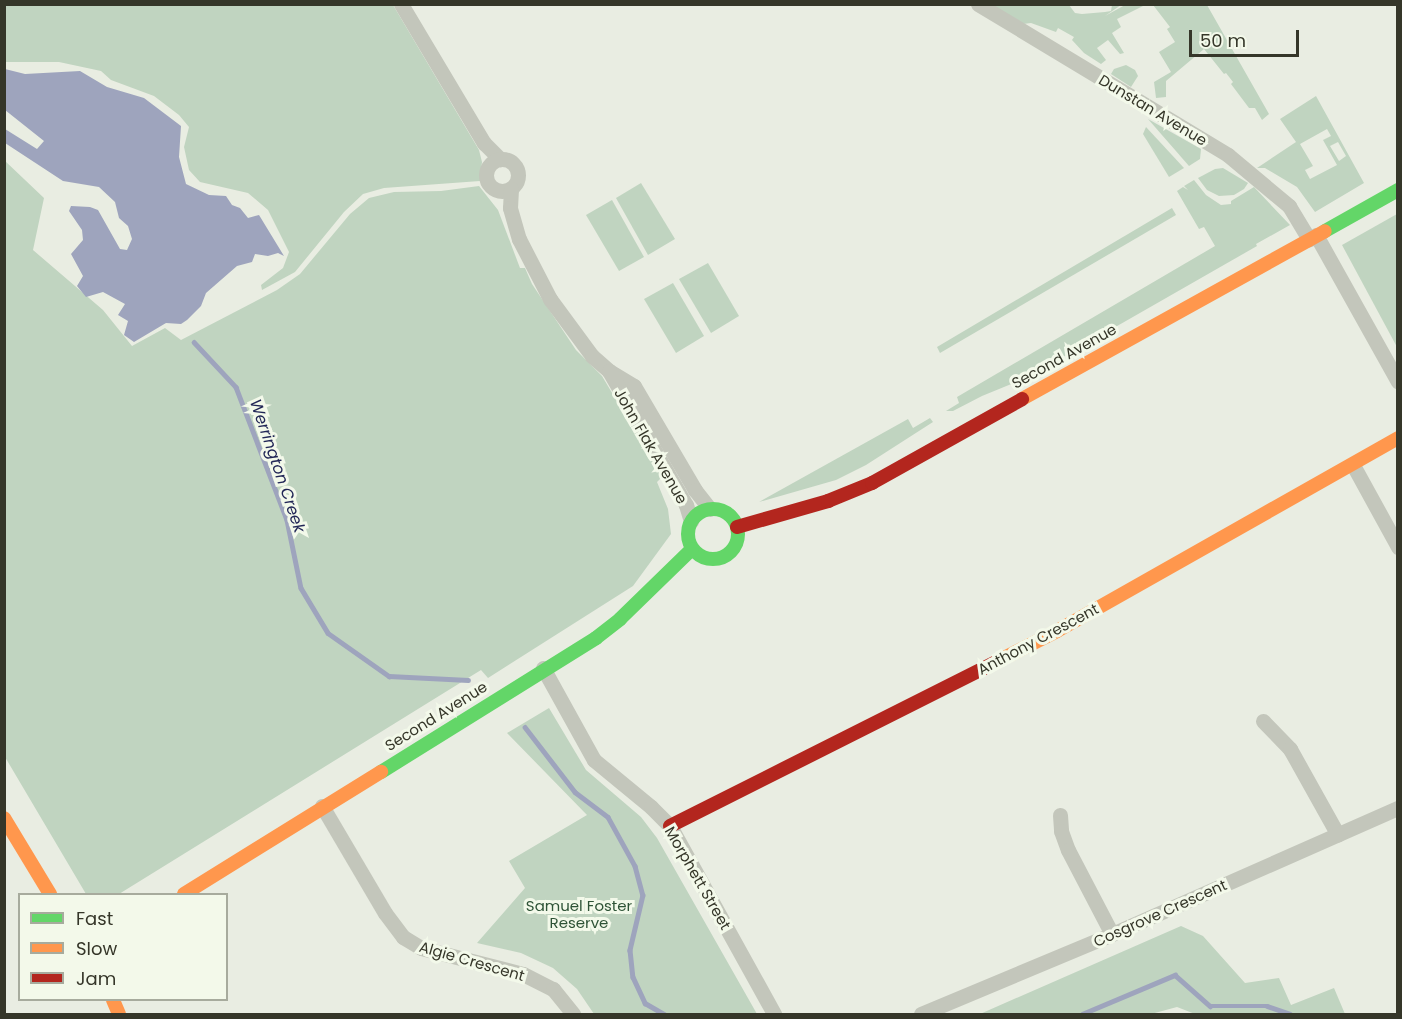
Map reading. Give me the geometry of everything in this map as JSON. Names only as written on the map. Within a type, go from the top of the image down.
[{"type":"street","points":[[401,4],[494,163]]},
{"type":"street","name":"Dunstan Avenue","points":[[978,4],[1228,155],[1289,206],[1313,237]]},
{"type":"street","points":[[509,161],[517,171],[517,181],[504,190],[487,183],[486,174],[494,163],[509,161]]},
{"type":"street","name":"John Flak Avenue","points":[[504,190],[524,251],[540,283],[581,344],[609,371],[634,386],[695,490],[710,510]]},
{"type":"street","name":"Second Avenue","points":[[737,527],[828,501],[872,483],[1398,190]]},
{"type":"street","points":[[1313,237],[1398,382]]},
{"type":"street","name":"John Flak Avenue","points":[[609,371],[678,490],[691,521]]},
{"type":"street","name":"Anthony Crescent","points":[[670,826],[1057,631],[1398,438]]},
{"type":"street","points":[[1353,465],[1398,547]]},
{"type":"street","points":[[710,510],[729,515],[737,527],[736,542],[727,555],[720,558],[704,558],[692,549],[687,535],[691,521],[703,511],[710,510]]},
{"type":"street","name":"Second Avenue","points":[[186,893],[614,624],[692,549]]},
{"type":"street","name":"Morphett Street","points":[[543,668],[594,760],[651,807],[670,826],[774,1014]]},
{"type":"street","points":[[1263,721],[1290,749],[1338,835]]},
{"type":"street","name":"Algie Crescent","points":[[322,806],[385,913],[403,937],[421,948],[523,974],[552,989],[573,1014]]},
{"type":"street","name":"Cosgrove Crescent","points":[[921,1014],[1112,934],[1398,808]]},
{"type":"street","points":[[1060,815],[1064,841],[1112,934]]},
{"type":"street","points":[[4,818],[49,893]]},
{"type":"green space","points":[[5,5],[393,5],[479,150],[482,162],[480,181],[384,188],[363,194],[344,212],[295,272],[262,290],[261,285],[283,268],[289,252],[268,210],[248,193],[200,182],[189,170],[184,147],[189,127],[179,115],[154,96],[111,80],[101,71],[59,62],[5,62]]},
{"type":"green space","points":[[991,5],[1069,5],[1075,13],[1082,14],[1111,11],[1112,5],[1121,5],[1105,16],[1125,5],[1145,5],[1117,19],[1121,27],[1112,33],[1124,53],[1120,54],[1108,40],[1097,48],[1106,60],[1101,64],[1084,53],[1072,40],[1074,37],[1058,28],[1056,32],[1031,23],[1023,24]]},
{"type":"green space","points":[[1153,5],[1207,5],[1269,114],[1262,120],[1255,108],[1249,108],[1231,84],[1233,82],[1204,49],[1166,81],[1166,97],[1156,98],[1154,82],[1171,72],[1159,52],[1175,42],[1167,29],[1170,27]]},
{"type":"green space","points":[[1126,65],[1135,70],[1138,76],[1131,87],[1111,74],[1114,69]]},
{"type":"green space","points":[[1316,96],[1364,183],[1315,212],[1297,187],[1265,168],[1257,168],[1296,142],[1280,119]],"holes":[[[1327,129],[1331,136],[1323,140],[1337,165],[1310,179],[1305,170],[1313,166],[1300,144]],[[1338,142],[1346,156],[1339,161],[1330,146]]]},
{"type":"green space","points":[[1148,119],[1201,149],[1200,159],[1189,166]]},
{"type":"green space","points":[[1146,127],[1184,168],[1169,177],[1143,134]]},
{"type":"green space","points":[[4,160],[44,198],[33,250],[103,310],[132,346],[165,328],[181,340],[277,290],[300,274],[350,214],[369,198],[394,192],[441,191],[479,186],[498,210],[520,268],[525,268],[532,284],[576,350],[602,376],[662,477],[657,482],[668,509],[671,534],[633,586],[488,678],[481,670],[121,893],[85,893],[5,757]]},
{"type":"green space","points":[[1223,168],[1248,183],[1244,189],[1234,195],[1219,196],[1207,190],[1198,178],[1215,169]]},
{"type":"green space","points":[[1194,180],[1206,195],[1221,205],[1231,204],[1231,201],[1254,187],[1290,225],[1028,377],[953,411],[946,411],[959,403],[957,397],[1215,246],[1204,227],[1199,229],[1177,191],[1183,187],[1188,190],[1184,186]]},
{"type":"green space","points":[[641,183],[675,239],[648,255],[616,198]]},
{"type":"green space","points":[[612,200],[644,257],[619,271],[586,215]]},
{"type":"green space","points":[[1172,208],[1176,215],[940,353],[937,347]]},
{"type":"green space","points":[[1397,214],[1397,347],[1342,245]]},
{"type":"green space","points":[[708,263],[739,316],[711,333],[679,279]]},
{"type":"green space","points":[[673,283],[704,336],[676,353],[644,299]]},
{"type":"green space","points":[[930,418],[933,422],[866,465],[836,480],[759,502],[908,419],[913,428]]},
{"type":"green space","name":"Samuel Foster Reserve","points":[[549,708],[586,770],[641,817],[657,838],[757,1014],[594,1014],[577,989],[553,968],[521,953],[477,943],[525,888],[509,861],[587,815],[507,733]]},
{"type":"green space","points":[[1181,926],[1203,936],[1245,983],[1279,978],[1291,1005],[1334,988],[1345,1014],[1195,1014],[1177,1007],[1151,1014],[980,1014]]},
{"type":"water","points":[[5,69],[25,74],[80,71],[107,87],[144,98],[181,126],[179,157],[186,184],[209,195],[226,196],[232,205],[240,208],[248,218],[259,215],[284,256],[278,253],[268,256],[255,254],[252,262],[237,266],[206,293],[201,306],[187,320],[181,324],[166,323],[134,342],[124,335],[128,321],[118,315],[125,304],[103,292],[86,297],[77,286],[83,276],[71,254],[83,240],[82,230],[69,211],[71,206],[98,210],[120,249],[127,250],[132,239],[128,226],[119,218],[115,202],[99,187],[63,181],[5,143],[5,129],[37,149],[44,141],[5,110]]},
{"type":"waterway","name":"Werrington Creek","points":[[194,342],[236,387],[287,520],[301,588],[328,633],[389,676],[468,680]]},
{"type":"waterway","name":"Werrington Creek","points":[[525,727],[575,792],[608,817],[635,866],[643,895],[630,950],[633,977],[645,1003],[664,1014]]},
{"type":"waterway","points":[[1082,1014],[1175,975],[1210,1006],[1267,1006],[1290,1014]]},
{"type":"traffic: fast","points":[[1325,231],[1398,190]]},
{"type":"traffic: fast","points":[[713,509],[731,516],[738,534],[731,552],[713,559],[695,552],[688,534],[695,516],[713,509]]},
{"type":"traffic: fast","points":[[381,772],[596,638],[620,619],[692,549]]},
{"type":"traffic: slow","points":[[1022,399],[1325,231]]},
{"type":"traffic: slow","points":[[996,662],[1057,631],[1398,438]]},
{"type":"traffic: slow","points":[[186,893],[381,772]]},
{"type":"traffic: slow","points":[[4,818],[49,893]]},
{"type":"traffic: slow","points":[[113,1001],[119,1014]]},
{"type":"traffic: jam","points":[[737,527],[828,501],[872,483],[1022,399]]},
{"type":"traffic: jam","points":[[670,826],[996,662]]}]
